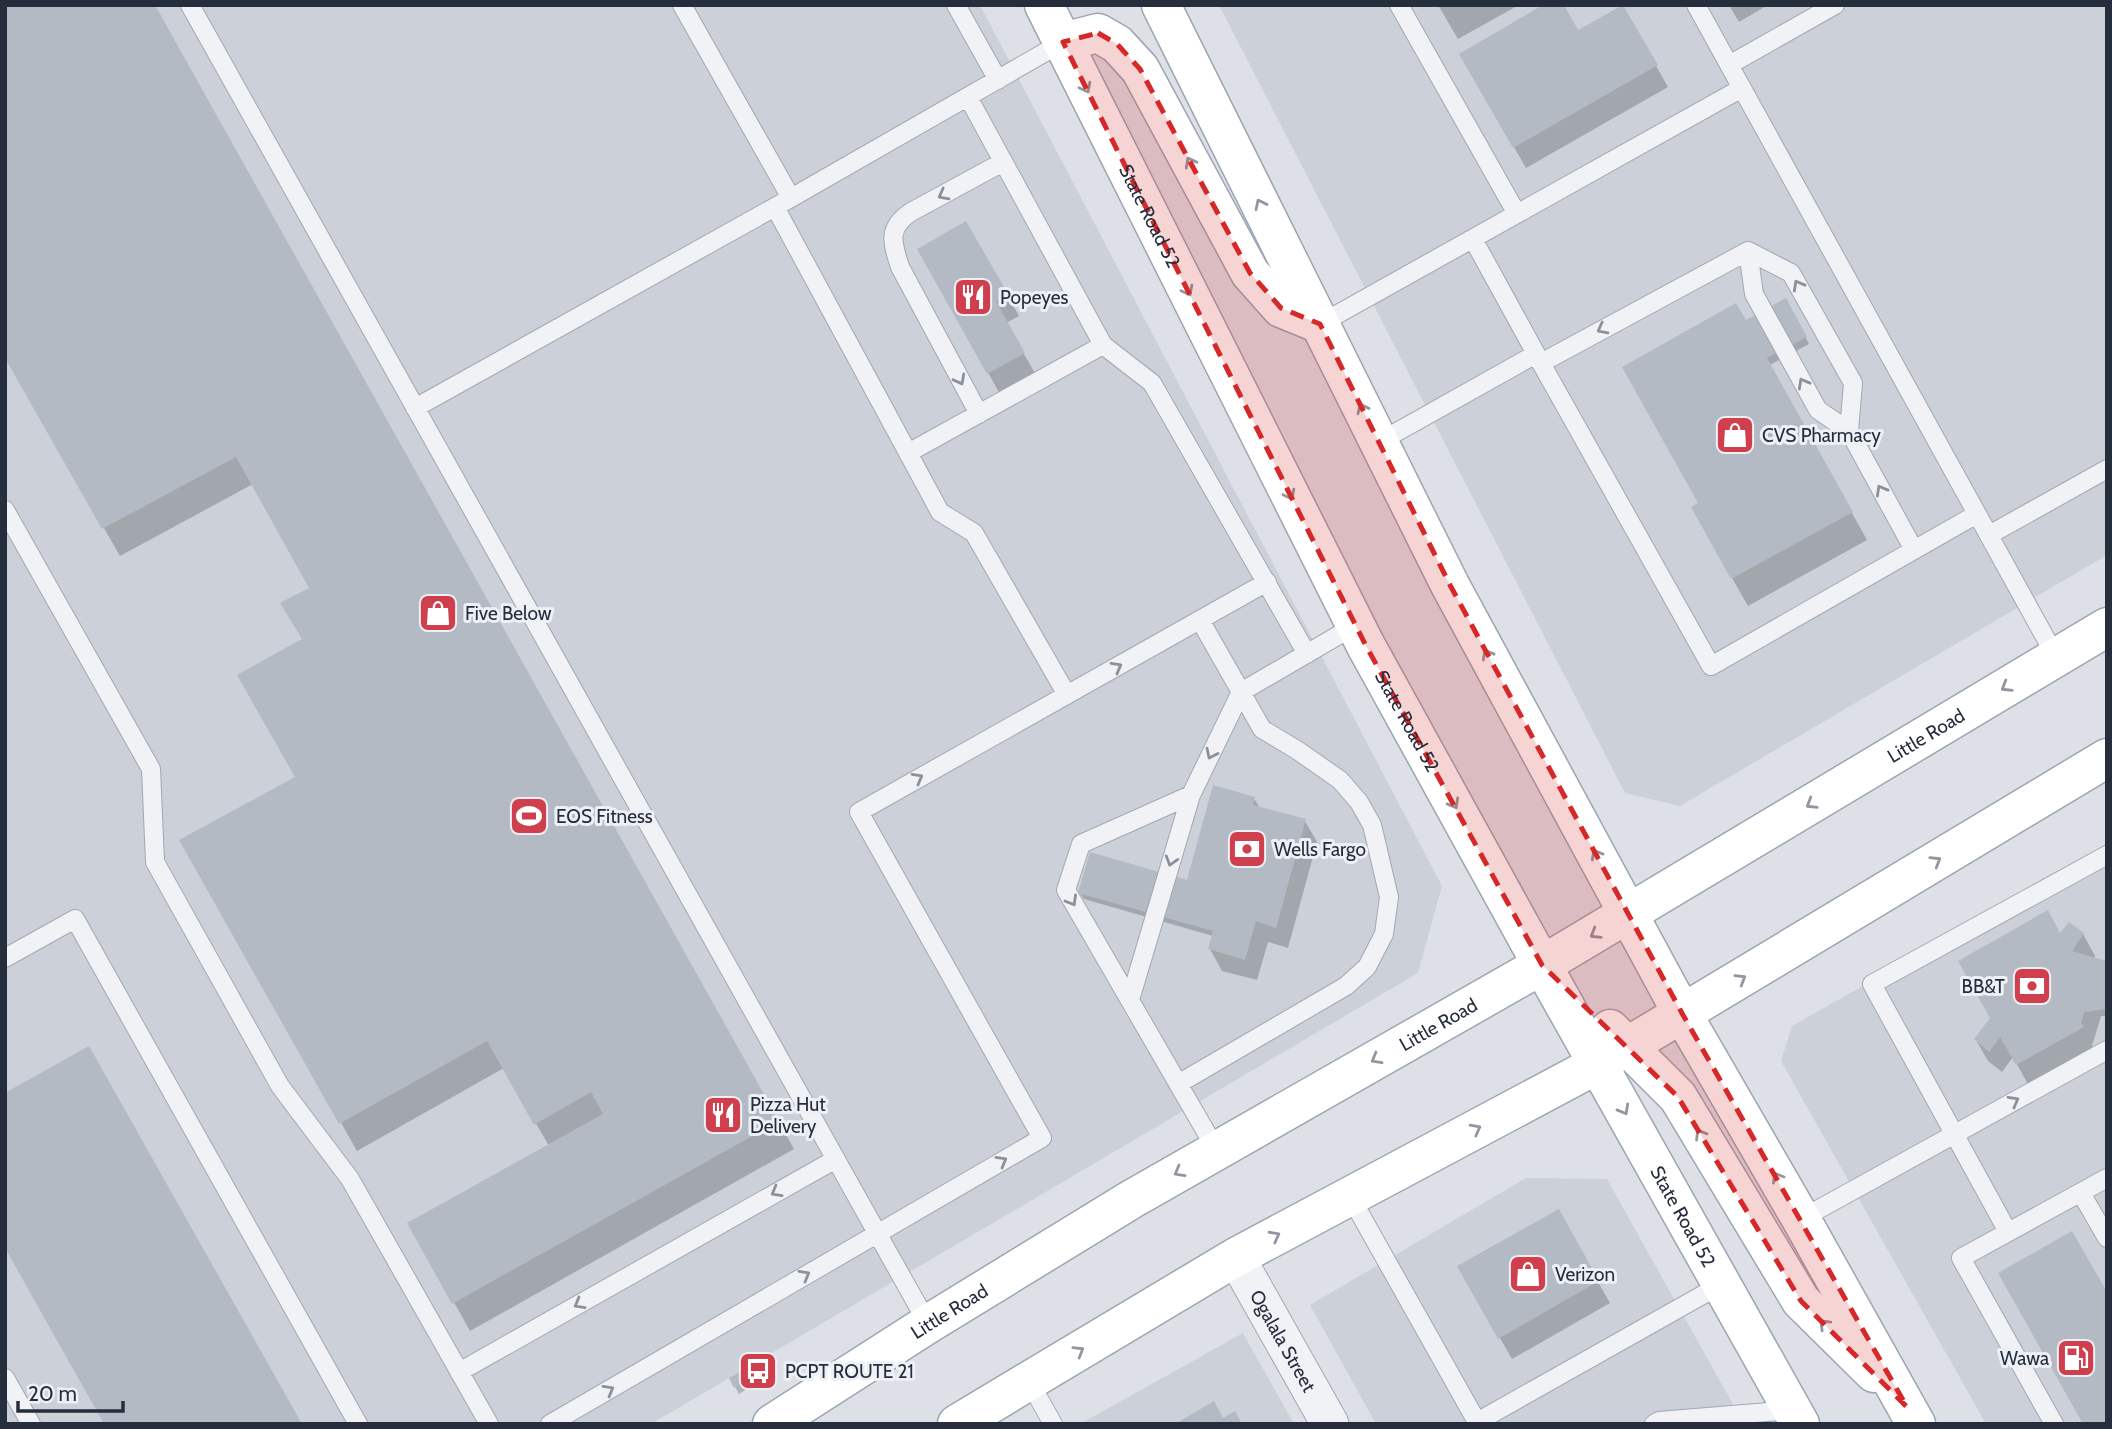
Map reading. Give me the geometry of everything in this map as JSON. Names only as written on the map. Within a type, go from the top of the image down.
[{"type":"main road","name":"State Road 52","points":[[1044,5],[1356,625],[1542,965],[1613,1055],[1722,1284],[1793,1419]]},
{"type":"main road","points":[[1161,5],[1450,585],[1683,1014],[1912,1415]]},
{"type":"main road","points":[[1063,42],[1098,33],[1117,44],[1140,69],[1250,273],[1281,308],[1320,324]]},
{"type":"main road","name":"Little Road","points":[[772,1424],[928,1324],[1132,1199],[1629,914],[2107,627]]},
{"type":"main road","points":[[957,1424],[1236,1256],[1613,1055],[2107,758]]},
{"type":"main road","points":[[1613,1055],[1678,1097],[1801,1301],[1912,1415]]},
{"type":"street","name":"Ogalala Street","points":[[1236,1256],[1330,1424]]},
{"type":"lane","points":[[190,5],[928,1324]]},
{"type":"lane","points":[[682,5],[791,198]]},
{"type":"lane","points":[[956,5],[998,79]]},
{"type":"lane","points":[[1399,5],[1517,214]]},
{"type":"lane","points":[[1696,5],[2056,657]]},
{"type":"lane","points":[[1729,65],[1830,6]]},
{"type":"lane","points":[[415,408],[1063,42]]},
{"type":"lane","points":[[1320,324],[1742,88]]},
{"type":"lane","points":[[968,97],[1103,345],[1152,383],[1307,654]]},
{"type":"lane","points":[[979,414],[900,267],[893,245],[894,230],[900,220],[911,212],[1003,162]]},
{"type":"lane","points":[[775,207],[940,512],[974,533],[1067,695]]},
{"type":"lane","points":[[1473,239],[1712,666],[1977,514]]},
{"type":"lane","points":[[1748,251],[1754,294],[1818,410],[1849,431],[1914,550]]},
{"type":"lane","points":[[1379,442],[1748,251]]},
{"type":"lane","points":[[1748,251],[1791,273],[1798,284],[1853,383],[1849,431]]},
{"type":"lane","points":[[908,453],[1103,345]]},
{"type":"lane","points":[[1989,536],[2107,469]]},
{"type":"lane","points":[[5,510],[151,769],[155,862],[280,1086],[350,1180],[489,1424]]},
{"type":"lane","points":[[550,1424],[1042,1138],[859,812],[1267,583]]},
{"type":"lane","points":[[1178,1084],[1346,986],[1367,967],[1384,934],[1389,897],[1372,825],[1359,802],[1340,780],[1262,729],[1200,620]]},
{"type":"lane","points":[[1130,1000],[1191,796],[1241,692],[1356,625]]},
{"type":"lane","points":[[1191,796],[1081,844],[1066,890],[1217,1151]]},
{"type":"lane","points":[[2008,1232],[1872,984],[2107,855]]},
{"type":"lane","points":[[5,958],[75,919],[358,1424]]},
{"type":"lane","points":[[1801,1219],[2107,1050]]},
{"type":"lane","points":[[459,1372],[836,1158]]},
{"type":"lane","points":[[2054,1424],[1961,1258],[2107,1178]]},
{"type":"lane","points":[[2081,1192],[2107,1238]]},
{"type":"lane","points":[[1350,1196],[1478,1422],[1722,1284]]},
{"type":"lane","points":[[5,1378],[31,1424]]},
{"type":"lane","points":[[1029,1381],[1053,1424]]},
{"type":"lane","points":[[1654,1424],[1659,1421],[1793,1419]]},
{"type":"highlighted area","points":[[1098,33],[1117,44],[1140,69],[1250,273],[1281,308],[1320,324],[1450,585],[1683,1015],[1907,1407],[1801,1301],[1678,1097],[1542,965],[1365,644],[1063,42]]},
{"type":"shaded area","points":[[5,5],[980,5],[1442,886],[1418,973],[651,1424],[5,1424]]},
{"type":"shaded area","points":[[1219,5],[2107,5],[2107,555],[1680,806],[1625,793]]},
{"type":"shaded area","points":[[2107,848],[2107,1424],[1986,1424],[1781,1061],[1792,1026]]},
{"type":"shaded area","points":[[1526,1178],[1607,1179],[1744,1424],[1376,1424],[1310,1305]]},
{"type":"shaded area","points":[[1243,1333],[1294,1424],[1080,1424]]},
{"type":"building","points":[[5,5],[155,5],[779,1121],[452,1304],[407,1223],[603,1114],[591,1092],[534,1125],[487,1041],[339,1124],[179,840],[295,777],[237,675],[302,639],[280,603],[309,588],[236,457],[102,529],[5,358]]},
{"type":"building","points":[[1543,5],[1564,5],[1578,30],[1623,5],[1658,65],[1513,148],[1459,54]]},
{"type":"building","name":"Popeyes","points":[[966,221],[1008,294],[996,301],[1025,353],[987,374],[917,249]]},
{"type":"building","name":"CVS Pharmacy","points":[[1786,298],[1807,337],[1767,358],[1853,512],[1731,579],[1691,507],[1698,503],[1622,367],[1736,303],[1746,320]]},
{"type":"building","name":"Wells Fargo","points":[[1213,785],[1255,797],[1253,805],[1306,819],[1276,928],[1256,921],[1245,960],[1208,949],[1213,931],[1078,893],[1090,852],[1187,880]]},
{"type":"building","name":"BB&T","points":[[2048,910],[2060,933],[2069,922],[2084,933],[2072,951],[2107,961],[2107,1009],[2084,1012],[2081,1023],[2084,1027],[2016,1065],[2000,1037],[1989,1052],[1974,1039],[1990,1018],[1958,961]]},
{"type":"building","points":[[89,1046],[302,1424],[104,1424],[5,1248],[5,1093]]},
{"type":"building","name":"Verizon","points":[[1559,1209],[1599,1281],[1498,1339],[1457,1266]]},
{"type":"building","name":"Wawa","points":[[2072,1231],[2107,1292],[2107,1424],[2083,1424],[1998,1273]]},
{"type":"building","points":[[766,1357],[770,1366],[734,1388],[729,1378]]},
{"type":"building","points":[[1214,1401],[1223,1418],[1235,1411],[1242,1424],[1175,1424]]},
{"type":"place","name":"Popeyes","points":[[973,297]]},
{"type":"place","name":"CVS Pharmacy","points":[[1735,435]]},
{"type":"place","name":"Five Below","points":[[438,613]]},
{"type":"place","name":"EOS Fitness","points":[[529,816]]},
{"type":"place","name":"Wells Fargo","points":[[1247,849]]},
{"type":"place","name":"BB&T","points":[[2032,986]]},
{"type":"place","name":"Pizza Hut Delivery","points":[[723,1115]]},
{"type":"place","name":"Verizon","points":[[1528,1274]]},
{"type":"place","name":"Wawa","points":[[2076,1358]]},
{"type":"place","name":"PCPT ROUTE 21","points":[[758,1371]]}]
